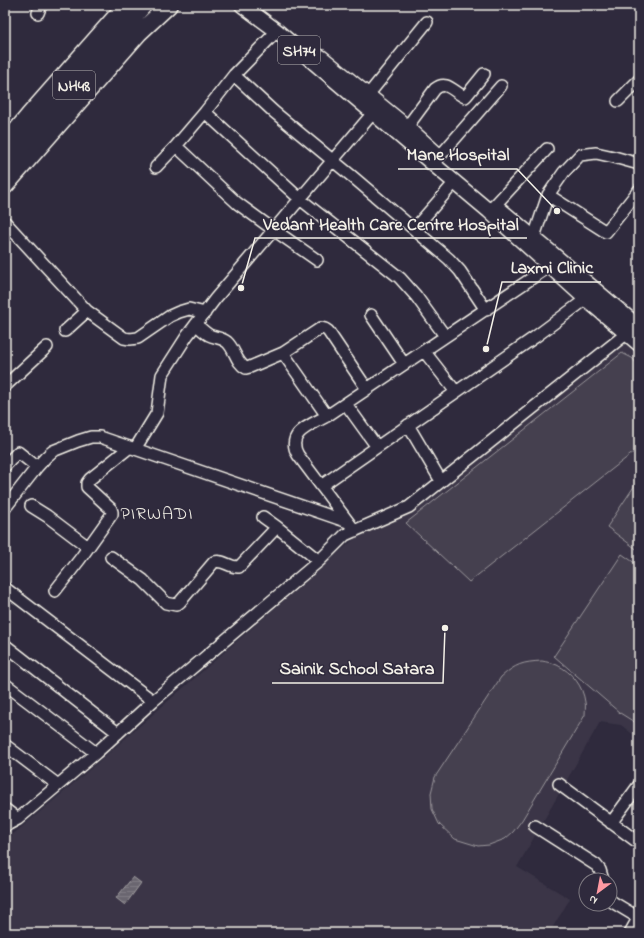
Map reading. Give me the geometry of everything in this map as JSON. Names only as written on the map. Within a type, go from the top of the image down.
[{"type":"highway","points":[[5,129],[113,5]]},
{"type":"highway","name":"NH48","points":[[5,144],[126,5]]},
{"type":"highway","name":"NH48","points":[[5,166],[144,5]]},
{"type":"highway","points":[[5,186],[139,33],[169,5]]},
{"type":"main road","name":"SH74","points":[[242,5],[376,109],[586,299],[633,332],[639,344]]},
{"type":"main road","name":"SH74","points":[[257,5],[368,95],[376,109],[407,127],[439,157],[639,327]]},
{"type":"street","points":[[368,95],[427,22]]},
{"type":"street","points":[[156,167],[206,112],[234,76],[276,31]]},
{"type":"street","points":[[407,127],[439,85],[443,84],[448,86],[465,97],[484,74]]},
{"type":"street","points":[[234,76],[274,112],[449,259],[460,271],[486,310]]},
{"type":"street","points":[[618,101],[639,80]]},
{"type":"street","points":[[439,157],[501,86]]},
{"type":"street","points":[[55,591],[112,514],[111,509],[90,491],[87,487],[87,483],[90,479],[133,448],[156,414],[162,375],[187,336],[215,299],[376,109]]},
{"type":"street","points":[[206,112],[300,199],[400,278],[416,296],[445,336]]},
{"type":"street","points":[[176,146],[237,202],[317,260]]},
{"type":"street","points":[[495,205],[547,149]]},
{"type":"street","points":[[534,238],[548,195],[564,172],[580,155],[596,153],[639,164]]},
{"type":"street","points":[[414,229],[455,182]]},
{"type":"street","points":[[548,195],[606,232],[639,190]]},
{"type":"street","points":[[5,222],[87,311],[124,338],[130,340],[138,338],[165,319],[179,312],[189,309],[205,313]]},
{"type":"street","points":[[352,526],[298,456],[295,449],[296,437],[301,431],[346,404],[550,266]]},
{"type":"street","points":[[321,486],[535,337],[586,299]]},
{"type":"street","points":[[65,331],[87,311]]},
{"type":"street","points":[[371,315],[404,364]]},
{"type":"street","points":[[196,324],[209,335],[226,341],[230,345],[241,365],[246,368],[283,353],[321,328],[325,329],[328,331],[367,390]]},
{"type":"street","points":[[5,826],[18,820],[96,753],[153,701],[319,561],[352,526],[409,507],[633,332]]},
{"type":"street","points":[[5,386],[47,347]]},
{"type":"street","points":[[424,351],[456,392]]},
{"type":"street","points":[[283,353],[327,416]]},
{"type":"street","points":[[346,404],[377,447]]},
{"type":"street","points":[[408,425],[441,481]]},
{"type":"street","points":[[5,508],[37,467],[53,451],[91,437],[100,437],[352,526]]},
{"type":"street","points":[[5,466],[18,452],[37,467]]},
{"type":"street","points":[[31,506],[47,516],[88,547]]},
{"type":"street","points":[[263,517],[319,561]]},
{"type":"street","points":[[111,556],[143,580],[166,603],[176,605],[214,562],[221,561],[234,568],[239,567],[277,527]]},
{"type":"street","points":[[5,588],[153,701]]},
{"type":"street","points":[[5,645],[118,733]]},
{"type":"street","points":[[5,684],[96,753]]},
{"type":"street","points":[[5,745],[58,785]]},
{"type":"street","points":[[559,784],[639,843]]},
{"type":"street","points":[[612,822],[639,785]]},
{"type":"street","points":[[5,809],[18,820]]},
{"type":"street","points":[[535,826],[596,866],[601,872]]},
{"type":"street","points":[[618,905],[639,918],[630,933]]},
{"type":"shaded area","points":[[625,344],[639,355],[639,739],[621,725],[600,722],[517,867],[570,899],[549,933],[5,933],[5,841],[66,790],[360,534],[415,511]]},
{"type":"shaded area","points":[[622,353],[632,358],[639,366],[639,448],[469,582],[406,523]]},
{"type":"shaded area","points":[[639,479],[639,551],[607,527]]},
{"type":"shaded area","points":[[622,554],[639,566],[639,725],[620,713],[554,656]]},
{"type":"shaded area","points":[[542,661],[555,664],[567,671],[576,680],[584,696],[585,715],[522,820],[513,832],[505,839],[489,845],[478,846],[455,839],[439,824],[432,809],[431,793],[435,777],[501,677],[520,664]]},
{"type":"shaded area","points":[[133,877],[141,883],[125,905],[116,898]]},
{"type":"place","name":"Mane Hospital","points":[[557,211]]},
{"type":"place","name":"Vedant Health Care Centre Hospital","points":[[241,288]]},
{"type":"place","name":"Laxmi Clinic","points":[[486,349]]},
{"type":"place","name":"Sainik School Satara","points":[[445,628]]},
{"type":"district","name":"PIRWADI","points":[[157,513]]}]
